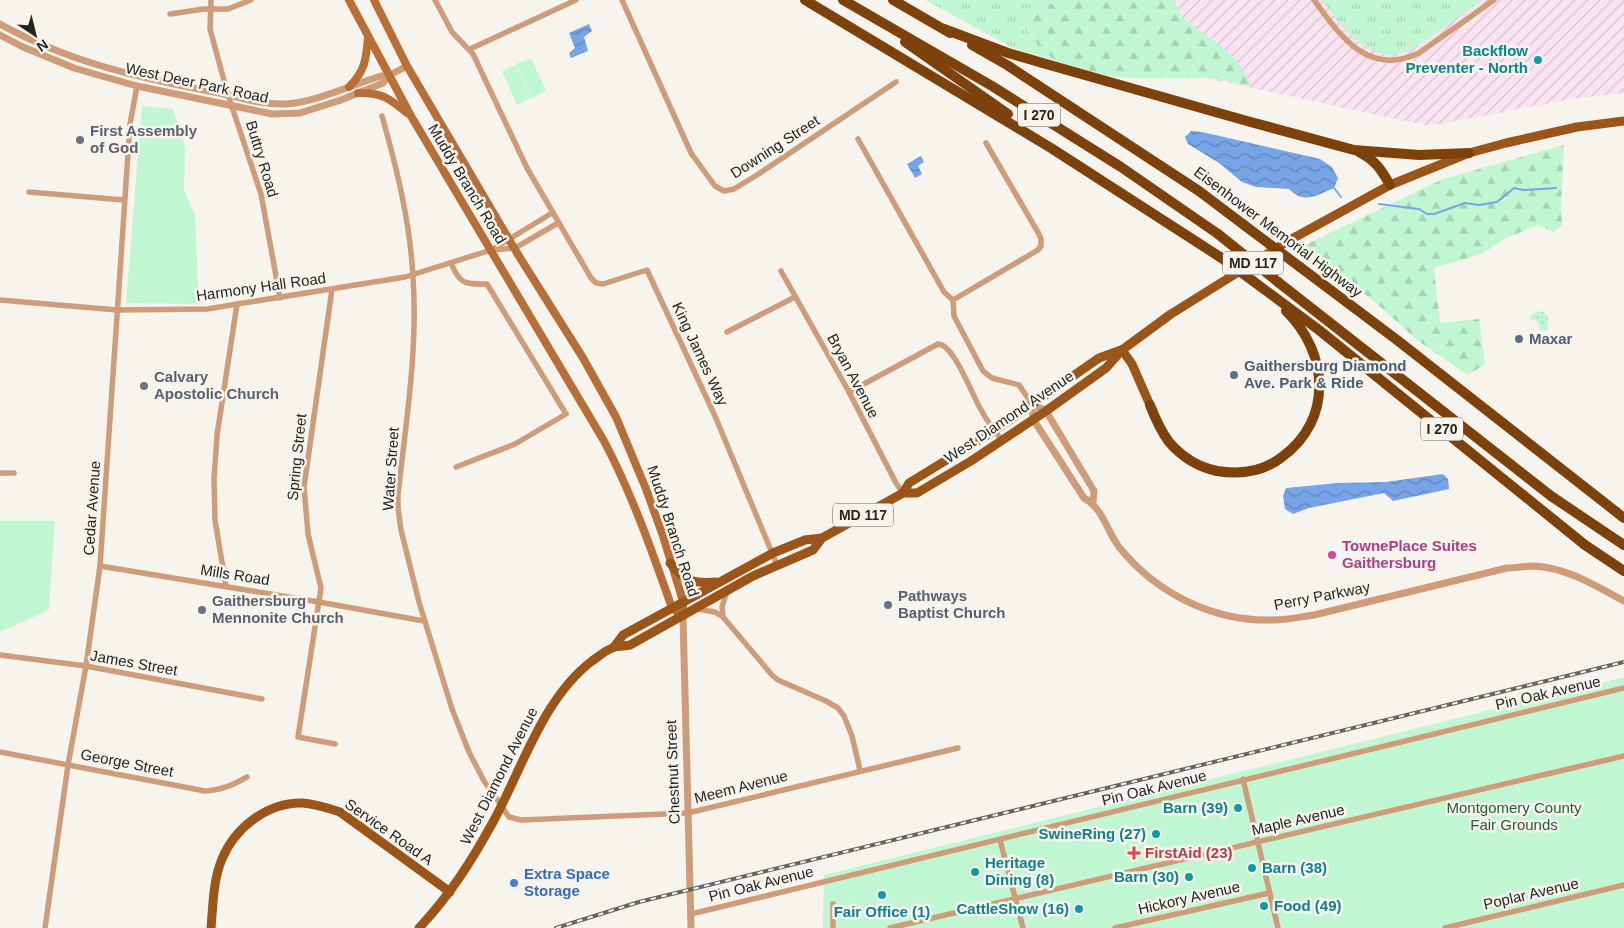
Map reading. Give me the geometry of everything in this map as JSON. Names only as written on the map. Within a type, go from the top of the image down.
[{"type":"highway","name":"I 270","points":[[805,0],[1034,138],[1220,257],[1319,330],[1585,545],[1624,571]]},
{"type":"highway","name":"I 270","points":[[843,0],[1008,96],[1121,167],[1218,234],[1551,496],[1624,545]]},
{"type":"highway","name":"Eisenhower Memorial Highway","points":[[893,0],[1024,76],[1199,191],[1397,340],[1624,518]]},
{"type":"highway","points":[[854,6],[1123,195]]},
{"type":"highway","points":[[944,29],[1036,62],[1247,122],[1354,150],[1419,156],[1469,153]]},
{"type":"highway","points":[[1354,150],[1371,158],[1382,171],[1390,185]]},
{"type":"highway","points":[[1150,405],[1169,442],[1181,454],[1208,469],[1236,474],[1247,473],[1274,463],[1293,449],[1308,430],[1318,406],[1320,392],[1318,371],[1313,350],[1293,318],[1256,284]]},
{"type":"main road","name":"Muddy Branch Road","points":[[349,0],[388,76],[587,412],[618,468],[637,512],[672,608],[683,616]]},
{"type":"main road","name":"Muddy Branch Road","points":[[374,0],[407,66],[582,358],[620,425],[646,489],[683,602],[683,616]]},
{"type":"main road","points":[[349,87],[360,74],[366,60],[368,36]]},
{"type":"main road","points":[[358,93],[372,92],[388,98],[411,116]]},
{"type":"main road","name":"West Diamond Avenue","points":[[419,928],[450,892],[465,870],[501,807],[556,698],[570,680],[583,668],[614,647],[623,635],[772,553],[805,540],[822,538],[903,493],[918,493],[1033,420],[1106,368],[1122,350],[1171,314],[1288,241],[1390,185],[1469,153],[1534,135],[1624,121]]},
{"type":"main road","points":[[1122,350],[1132,364],[1150,405]]},
{"type":"main road","name":"West Diamond Avenue","points":[[903,493],[909,483],[994,431],[1099,358],[1122,350]]},
{"type":"main road","name":"West Diamond Avenue","points":[[614,647],[630,645],[777,565],[813,550],[822,538]]},
{"type":"main road","points":[[670,563],[676,571],[691,581],[719,582]]},
{"type":"main road","name":"Service Road A","points":[[211,928],[218,871],[221,860],[231,841],[242,828],[257,817],[273,809],[290,805],[310,804],[340,812],[450,892]]},
{"type":"street","name":"Buttry Road","points":[[211,0],[210,29],[231,105],[239,124],[261,194],[280,298]]},
{"type":"street","points":[[170,14],[228,8],[251,0]]},
{"type":"street","name":"King James Way","points":[[435,0],[452,32],[470,49],[511,136],[552,213],[591,278],[596,283],[604,284],[646,270],[715,416],[777,565]]},
{"type":"street","points":[[470,49],[576,0]]},
{"type":"street","name":"Downing Street","points":[[622,0],[691,153],[715,186],[724,191],[734,189],[757,175],[896,82]]},
{"type":"street","points":[[1314,0],[1338,31],[1357,50],[1369,57],[1391,61],[1406,59],[1419,53],[1494,0]]},
{"type":"street","name":"West Deer Park Road","points":[[0,24],[27,39],[77,59],[137,76],[269,103],[298,103],[380,76],[388,76]]},
{"type":"street","name":"West Deer Park Road","points":[[0,35],[23,47],[74,68],[137,86],[272,114],[287,114],[314,109],[383,83],[388,76],[407,66]]},
{"type":"street","name":"Cedar Avenue","points":[[45,928],[68,765],[86,666],[100,566],[124,200],[130,124],[137,86]]},
{"type":"street","name":"Water Street","points":[[382,116],[407,214],[413,274],[413,338],[409,403],[398,508],[401,530],[424,621],[460,732],[484,781],[501,807]]},
{"type":"street","name":"West Diamond Avenue","points":[[858,139],[944,292],[953,300],[954,316],[983,371],[995,379],[1019,385],[1032,404]]},
{"type":"street","points":[[953,300],[1032,254],[1041,246],[1039,234],[986,143]]},
{"type":"street","points":[[29,192],[124,200]]},
{"type":"street","points":[[491,250],[552,213]]},
{"type":"street","points":[[491,250],[515,248],[558,223]]},
{"type":"street","name":"Harmony Hall Road","points":[[0,300],[117,310],[207,309],[413,274],[491,250]]},
{"type":"street","points":[[452,263],[456,276],[461,281],[468,284],[488,284],[566,414],[515,444],[456,467]]},
{"type":"street","name":"Bryan Avenue","points":[[781,271],[903,493]]},
{"type":"street","name":"Spring Street","points":[[332,289],[304,487],[308,534],[321,588],[298,737],[335,744]]},
{"type":"street","points":[[727,332],[795,296]]},
{"type":"street","points":[[226,586],[215,520],[214,479],[217,434],[237,304]]},
{"type":"street","points":[[849,392],[938,344],[946,347],[952,354],[980,407],[994,431],[1002,440]]},
{"type":"street","points":[[1032,404],[1046,410]]},
{"type":"street","name":"Perry Parkway","points":[[1032,404],[1033,420],[1084,498],[1093,502]]},
{"type":"street","name":"Perry Parkway","points":[[1046,410],[1094,491],[1093,502],[1114,540],[1129,559],[1159,586],[1190,603],[1220,614],[1270,620],[1314,615],[1507,568],[1535,566],[1575,575],[1624,601]]},
{"type":"street","points":[[0,473],[14,473]]},
{"type":"street","name":"Mills Road","points":[[100,566],[424,621]]},
{"type":"street","points":[[723,616],[722,607],[727,591]]},
{"type":"street","points":[[696,609],[715,612],[723,616],[778,680],[838,708],[844,716],[852,736],[860,770]]},
{"type":"street","name":"Chestnut Street","points":[[683,616],[691,928]]},
{"type":"street","name":"James Street","points":[[0,655],[86,666],[262,699]]},
{"type":"street","name":"Pin Oak Avenue","points":[[691,914],[1624,688]]},
{"type":"street","name":"Meem Avenue","points":[[501,807],[509,817],[521,820],[688,813],[860,770],[958,748]]},
{"type":"street","name":"George Street","points":[[0,752],[206,791],[228,788],[247,778]]},
{"type":"street","name":"Maple Avenue","points":[[890,928],[1624,756]]},
{"type":"street","points":[[1243,779],[1278,928]]},
{"type":"street","points":[[1000,840],[1023,928]]},
{"type":"street","name":"Poplar Avenue","points":[[1445,928],[1624,885]]},
{"type":"street","name":"Hickory Avenue","points":[[1115,928],[1269,893]]},
{"type":"street","points":[[833,904],[833,928]]},
{"type":"shaded area","points":[[977,0],[1624,0],[1624,93],[1571,99],[1429,126],[1058,46]]},
{"type":"green space","points":[[925,0],[1055,0],[1059,3],[1058,5],[1044,2],[1026,26],[1043,50],[1068,65],[1011,47]]},
{"type":"green space","points":[[1055,0],[1174,0],[1185,20],[1226,50],[1238,63],[1251,86],[1214,78],[1128,78],[1110,76],[1068,65],[1052,58],[1041,49],[1026,26],[1015,20],[1020,14],[1038,2],[1058,5],[1059,3]]},
{"type":"green space","points":[[1322,0],[1482,0],[1414,48],[1399,54],[1385,54],[1372,51],[1360,44],[1339,23]]},
{"type":"green space","points":[[531,58],[546,91],[532,98],[516,64]]},
{"type":"green space","points":[[516,65],[531,98],[517,105],[502,71]]},
{"type":"green space","points":[[142,106],[173,109],[185,148],[184,190],[195,215],[199,304],[126,303]]},
{"type":"green space","points":[[1564,145],[1562,225],[1554,232],[1538,225],[1506,238],[1482,254],[1434,268],[1440,323],[1479,319],[1485,364],[1468,375],[1417,340],[1374,301],[1301,247],[1443,179]]},
{"type":"green space","points":[[1540,311],[1545,313],[1548,318],[1547,330],[1541,331],[1537,321],[1530,319],[1532,314]]},
{"type":"green space","points":[[0,521],[55,521],[49,610],[0,632]]},
{"type":"green space","name":"Montgomery County Fair Grounds","points":[[1624,677],[1624,928],[823,928],[824,875]]},
{"type":"water","points":[[589,24],[592,31],[584,37],[588,51],[571,58],[569,53],[575,48],[569,33]]},
{"type":"water","points":[[1191,131],[1320,159],[1332,167],[1338,178],[1334,188],[1306,198],[1300,197],[1289,189],[1256,187],[1242,182],[1219,163],[1188,144],[1185,137]]},
{"type":"water","points":[[921,156],[924,162],[918,166],[922,174],[915,178],[907,164]]},
{"type":"water","points":[[1443,474],[1448,479],[1449,489],[1393,501],[1384,493],[1309,508],[1293,514],[1285,509],[1283,496],[1286,488],[1338,483],[1386,482]]},
{"type":"waterway","points":[[1334,188],[1341,197]]},
{"type":"waterway","points":[[1379,204],[1419,209],[1427,214],[1434,214],[1465,203],[1479,205],[1497,202],[1514,188],[1524,190],[1556,188]]},
{"type":"railway","points":[[556,928],[639,902],[1624,662]]},
{"type":"place","name":"Backflow Preventer - North","points":[[1538,60]]},
{"type":"place","name":"First Assembly of God","points":[[80,140]]},
{"type":"place","name":"Maxar","points":[[1519,339]]},
{"type":"place","name":"Gaithersburg Diamond Ave. Park & Ride","points":[[1234,375]]},
{"type":"place","name":"Calvary Apostolic Church","points":[[144,386]]},
{"type":"place","name":"TownePlace Suites Gaithersburg","points":[[1332,555]]},
{"type":"place","name":"Pathways Baptist Church","points":[[888,605]]},
{"type":"place","name":"Gaithersburg Mennonite Church","points":[[202,610]]},
{"type":"place","name":"Barn (39)","points":[[1238,808]]},
{"type":"place","name":"SwineRing (27)","points":[[1156,834]]},
{"type":"place","name":"FirstAid (23)","points":[[1134,853]]},
{"type":"place","name":"Barn (38)","points":[[1252,868]]},
{"type":"place","name":"Heritage Dining (8)","points":[[975,872]]},
{"type":"place","name":"Barn (30)","points":[[1189,877]]},
{"type":"place","name":"Extra Space Storage","points":[[514,883]]},
{"type":"place","name":"Fair Office (1)","points":[[882,895]]},
{"type":"place","name":"Food (49)","points":[[1264,906]]},
{"type":"place","name":"CattleShow (16)","points":[[1079,909]]}]
